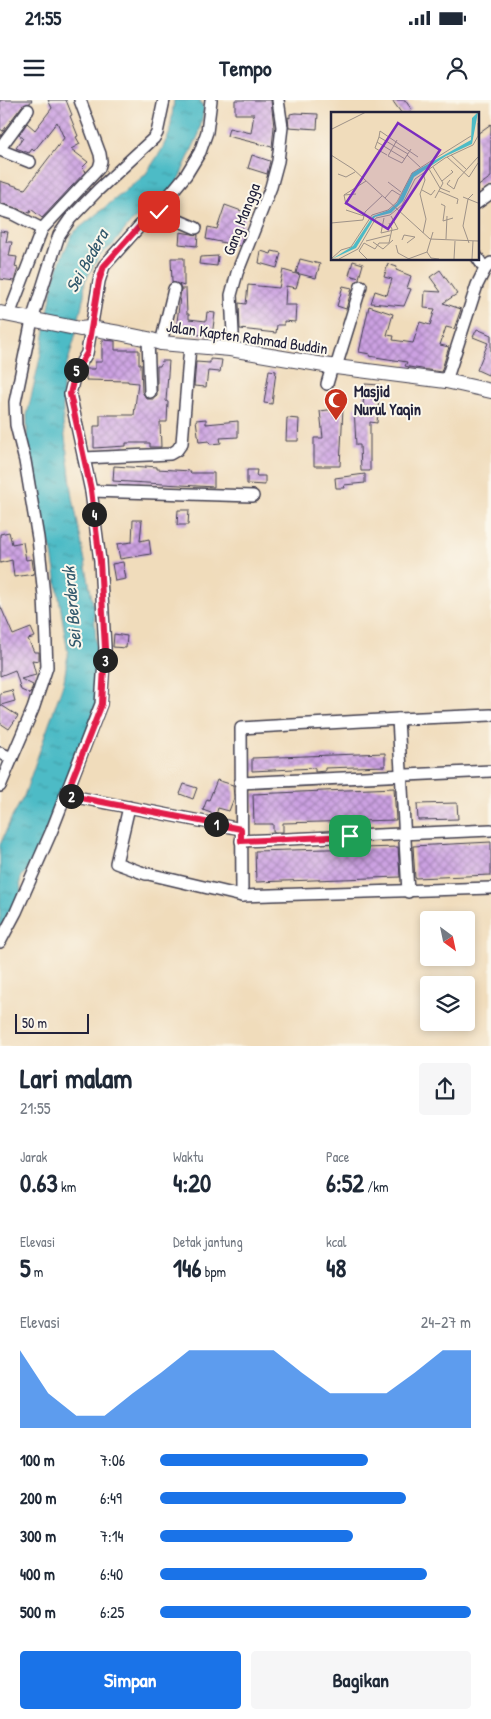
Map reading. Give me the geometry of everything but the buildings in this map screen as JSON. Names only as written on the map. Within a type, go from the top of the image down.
[{"type":"main road","name":"Jalan Kapten Rahmad Buddin","points":[[4,314],[155,341],[446,381],[491,390]]},
{"type":"street","points":[[4,314],[42,229],[99,168],[100,154],[80,100]]},
{"type":"street","points":[[0,786],[33,709],[47,667],[44,596],[38,538],[25,461],[16,425],[15,402],[32,320],[59,235],[83,204],[154,138],[157,133],[164,100]]},
{"type":"street","points":[[0,942],[16,912],[66,795],[102,704],[105,648],[100,561],[91,490],[70,394],[75,373],[87,353],[85,328],[104,266],[186,176],[200,152],[207,132],[211,100]]},
{"type":"street","name":"Gang Mangga","points":[[230,350],[233,332],[231,295],[237,273],[271,187],[278,162],[282,127],[278,100]]},
{"type":"street","points":[[28,110],[0,149],[30,162]]},
{"type":"street","points":[[478,202],[491,193]]},
{"type":"street","points":[[0,210],[13,214],[42,229]]},
{"type":"street","points":[[154,210],[196,228]]},
{"type":"street","points":[[446,381],[477,285],[488,266],[478,258]]},
{"type":"street","points":[[327,384],[361,286]]},
{"type":"street","points":[[150,392],[155,341],[174,289]]},
{"type":"street","points":[[84,458],[170,454],[177,450],[182,443],[190,346]]},
{"type":"street","points":[[91,490],[253,496]]},
{"type":"street","points":[[242,896],[240,730],[242,728],[491,715]]},
{"type":"street","points":[[398,719],[408,892]]},
{"type":"street","points":[[0,753],[12,758]]},
{"type":"street","points":[[240,783],[491,771]]},
{"type":"street","points":[[66,795],[241,829]]},
{"type":"street","points":[[129,807],[116,864],[143,873],[242,896],[491,888]]},
{"type":"street","points":[[241,841],[491,830]]},
{"type":"water","name":"Sei Berderak","points":[[174,100],[200,100],[204,109],[199,134],[175,187],[167,196],[131,222],[113,245],[100,255],[85,281],[84,295],[74,341],[66,368],[63,386],[63,422],[73,498],[94,609],[99,695],[88,730],[32,865],[22,876],[20,881],[21,892],[0,938],[0,845],[11,819],[24,796],[64,681],[68,654],[52,553],[35,496],[34,466],[27,438],[27,415],[40,358],[54,280],[62,256],[73,233],[145,175],[161,151],[170,132]]},
{"type":"place","name":"Masjid Nurul Yaqin","points":[[336,421]]},
{"type":"route","points":[[159,212],[154,210],[104,266],[99,281],[87,353],[75,373],[70,394],[91,490],[100,561],[105,668],[102,704],[66,795],[241,829],[241,841],[350,836]]},
{"type":"water label","name":"Sei Bedera","points":[[87,261]]}]
